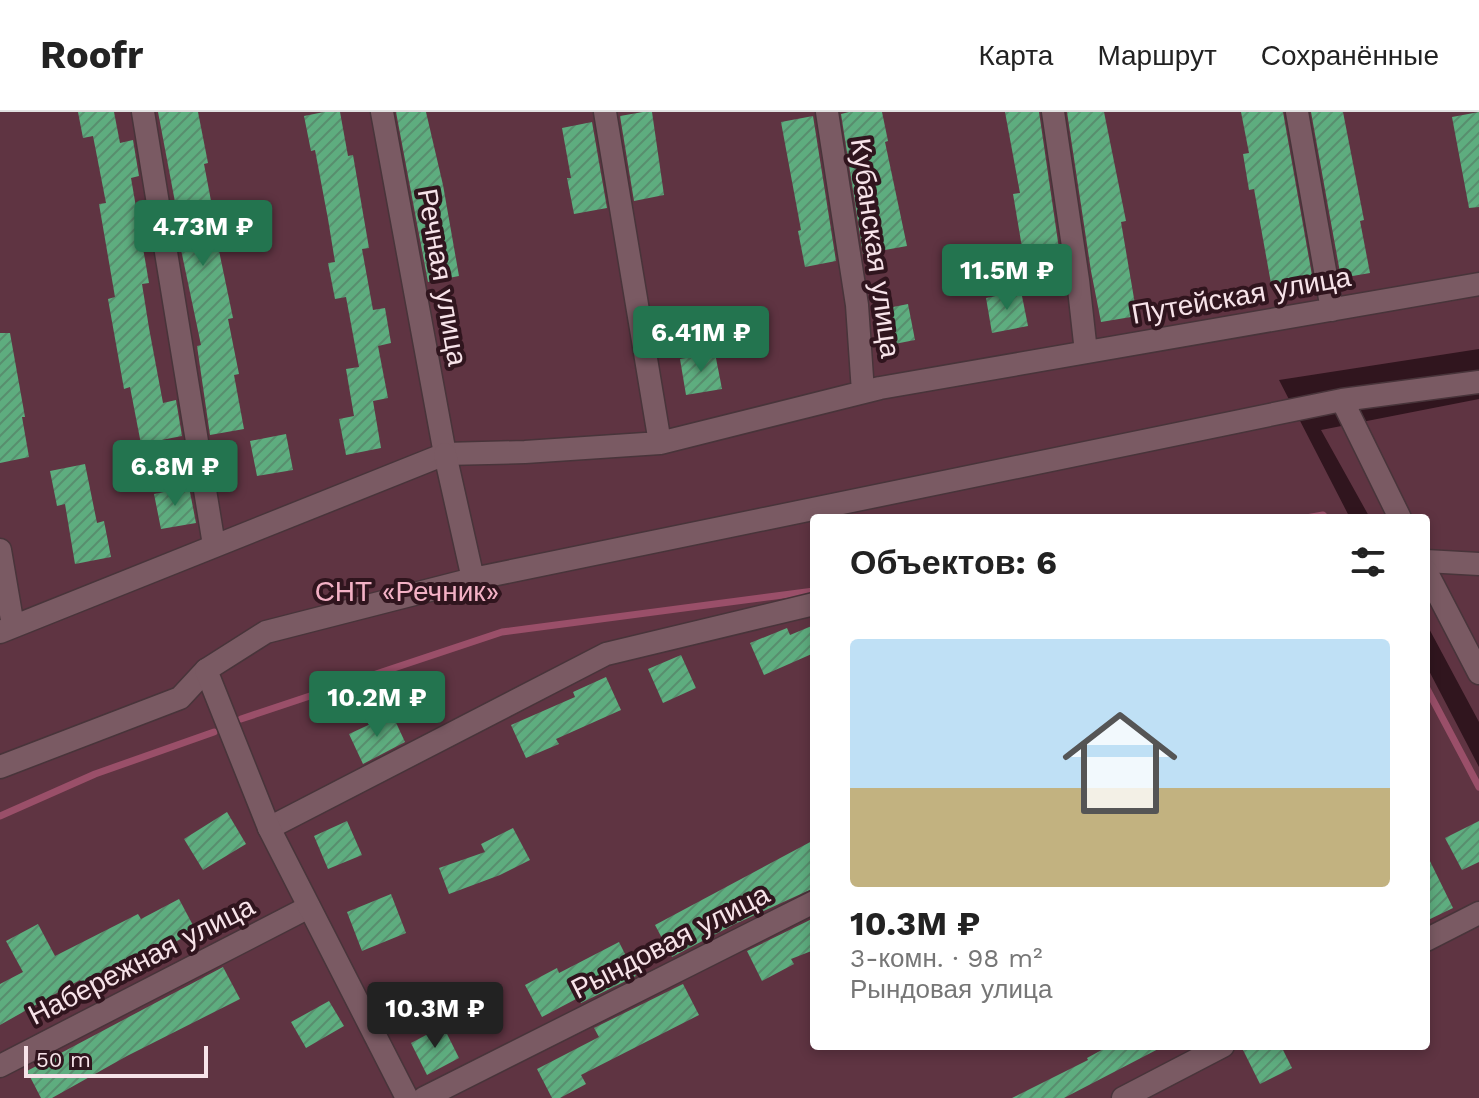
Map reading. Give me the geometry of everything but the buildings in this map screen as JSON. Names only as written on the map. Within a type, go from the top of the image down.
[{"type":"street","points":[[143,112],[214,545]]},
{"type":"street","name":"Речная улица","points":[[382,112],[445,454],[473,579]]},
{"type":"street","points":[[605,112],[660,443]]},
{"type":"street","name":"Кубанская улица","points":[[827,112],[857,305],[863,392]]},
{"type":"street","points":[[1053,112],[1086,352]]},
{"type":"street","points":[[1297,112],[1332,310]]},
{"type":"street","name":"Путейская улица","points":[[7,629],[445,454],[660,443],[863,392],[1479,284]]},
{"type":"street","points":[[0,767],[180,698],[206,670],[266,632],[473,579],[1342,400],[1479,382]]},
{"type":"street","points":[[1342,400],[1398,514]]},
{"type":"street","points":[[0,550],[7,629]]},
{"type":"street","points":[[1430,561],[1479,564]]},
{"type":"street","points":[[1430,587],[1479,673]]},
{"type":"street","points":[[269,828],[606,654],[810,605]]},
{"type":"street","points":[[206,670],[269,828],[407,1098]]},
{"type":"street","name":"Рындовая улица","points":[[424,1098],[810,904]]},
{"type":"street","name":"Набережная улица","points":[[0,1066],[309,907]]},
{"type":"street","points":[[1430,938],[1479,913]]},
{"type":"street","points":[[1123,1098],[1215,1050]]},
{"type":"green space","name":"СНТ «Речник»","points":[[0,112],[1479,112],[1479,349],[1279,380],[1348,514],[810,514],[810,1050],[1430,1050],[1430,673],[1479,767],[1479,1098],[0,1098]]},
{"type":"green space","points":[[1479,399],[1479,722],[1430,630],[1430,514],[1368,514],[1321,430]]},
{"type":"waterway","points":[[241,719],[502,632],[810,592]]},
{"type":"waterway","points":[[1430,695],[1479,787]]},
{"type":"waterway","points":[[0,816],[95,774],[214,732]]}]
